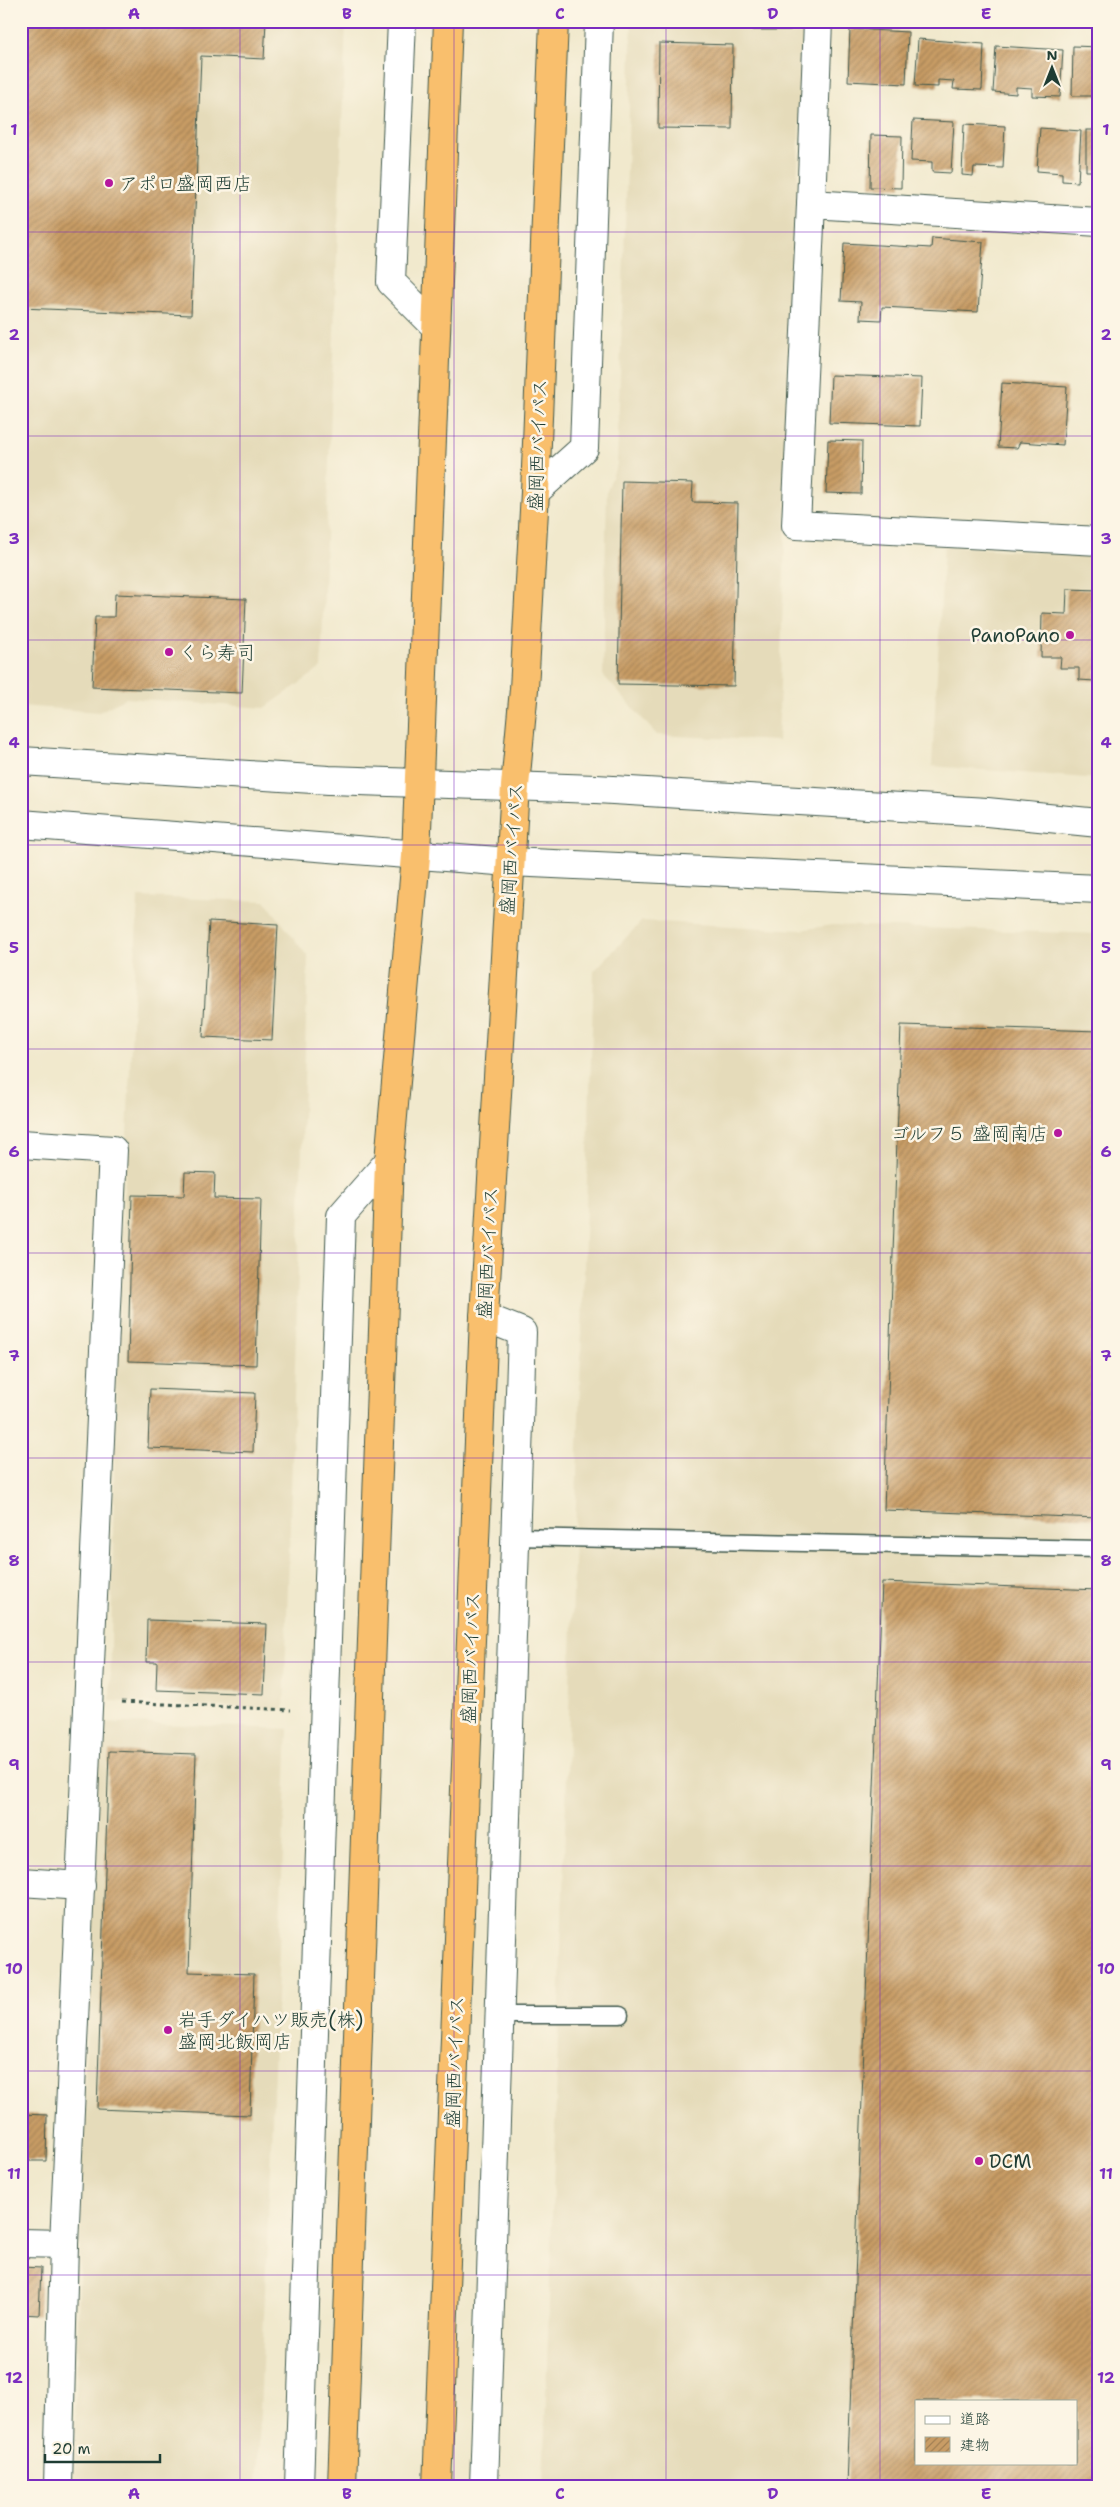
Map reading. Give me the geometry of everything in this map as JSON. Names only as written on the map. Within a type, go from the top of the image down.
[{"type":"highway","points":[[342,2486],[388,1161],[416,856],[448,21]]},
{"type":"highway","name":"盛岡西バイパス","points":[[437,2486],[484,1318],[510,862],[524,689],[535,492],[554,21]]},
{"type":"street","points":[[402,21],[391,282],[435,326]]},
{"type":"street","points":[[535,492],[584,448],[599,21]]},
{"type":"street","points":[[818,21],[796,525],[1099,541]]},
{"type":"street","points":[[811,204],[1099,222]]},
{"type":"street","points":[[21,762],[329,780],[419,781],[596,789],[968,811],[1099,823]]},
{"type":"street","points":[[21,824],[510,862],[1099,889]]},
{"type":"street","points":[[21,1144],[112,1150],[64,2244],[58,2486]]},
{"type":"street","points":[[299,2486],[341,1216],[388,1161]]},
{"type":"street","points":[[484,1318],[522,1332],[484,2486]]},
{"type":"street","points":[[21,1882],[81,1886]]},
{"type":"street","points":[[21,2243],[64,2244]]},
{"type":"lane","points":[[515,1538],[1099,1549]]},
{"type":"lane","points":[[499,2014],[620,2015]]},
{"type":"path","points":[[89,1701],[300,1710]]},
{"type":"shaded area","points":[[21,21],[346,21],[321,668],[265,708],[126,698],[99,712],[21,706]]},
{"type":"shaded area","points":[[632,21],[803,21],[778,741],[657,735],[603,675],[607,490],[617,465]]},
{"type":"shaded area","points":[[944,546],[1099,556],[1099,779],[932,766]]},
{"type":"shaded area","points":[[138,897],[265,901],[308,957],[284,1710],[110,1701],[116,1370]]},
{"type":"shaded area","points":[[642,921],[800,930],[832,925],[1099,934],[1099,2486],[543,2486],[594,971]]},
{"type":"shaded area","points":[[99,1722],[288,1729],[257,2486],[74,2486],[83,2119]]},
{"type":"building","name":"アポロ盛岡西店","points":[[21,21],[266,21],[264,59],[201,56],[191,315],[21,308]]},
{"type":"building","points":[[753,21],[790,21],[790,30],[753,30]]},
{"type":"building","points":[[850,29],[908,32],[906,84],[848,81]]},
{"type":"building","points":[[918,39],[984,44],[982,90],[953,89],[954,81],[938,80],[938,87],[915,86]]},
{"type":"building","points":[[659,43],[733,45],[732,129],[658,128]]},
{"type":"building","points":[[996,46],[1063,50],[1060,97],[1032,96],[1032,88],[1016,87],[1016,94],[993,92]]},
{"type":"building","points":[[1073,46],[1099,47],[1099,96],[1072,96]]},
{"type":"building","points":[[913,120],[954,122],[951,173],[932,172],[932,162],[911,161]]},
{"type":"building","points":[[964,124],[1005,126],[1003,168],[974,167],[973,176],[962,175]]},
{"type":"building","points":[[1040,128],[1081,131],[1078,182],[1062,181],[1062,173],[1037,171]]},
{"type":"building","points":[[1086,130],[1099,130],[1099,171],[1086,171]]},
{"type":"building","points":[[871,135],[902,136],[901,188],[870,187]]},
{"type":"building","points":[[932,238],[983,242],[978,312],[882,307],[881,320],[860,319],[861,302],[841,301],[844,243],[931,248]]},
{"type":"building","points":[[831,375],[922,378],[920,426],[829,423]]},
{"type":"building","points":[[1002,383],[1067,387],[1063,445],[1020,442],[1017,448],[998,447]]},
{"type":"building","points":[[828,440],[862,441],[861,494],[826,493]]},
{"type":"building","points":[[622,481],[693,483],[692,502],[738,503],[734,686],[618,684]]},
{"type":"building","name":"PanoPano","points":[[1067,589],[1099,590],[1099,670],[1096,670],[1095,681],[1079,680],[1079,668],[1060,668],[1061,657],[1041,657],[1042,613],[1066,614]]},
{"type":"building","name":"くら寿司","points":[[115,594],[246,599],[242,693],[92,687],[95,617],[114,617]]},
{"type":"building","points":[[209,921],[278,925],[272,1040],[203,1037]]},
{"type":"building","points":[[901,1025],[1099,1031],[1099,1518],[884,1510]]},
{"type":"building","points":[[185,1172],[215,1173],[214,1198],[261,1199],[256,1365],[128,1361],[132,1195],[184,1196]]},
{"type":"building","points":[[150,1389],[255,1393],[253,1452],[148,1448]]},
{"type":"building","name":"DCM","points":[[882,1582],[1099,1590],[1099,2486],[847,2486]]},
{"type":"building","points":[[147,1620],[267,1624],[264,1694],[156,1690],[157,1662],[146,1662]]},
{"type":"building","points":[[109,1751],[196,1754],[189,1972],[254,1974],[250,2115],[97,2109]]},
{"type":"building","points":[[21,2114],[47,2115],[46,2161],[21,2161]]},
{"type":"building","points":[[21,2267],[41,2268],[39,2315],[21,2314]]},
{"type":"place","name":"アポロ盛岡西店","points":[[109,183]]},
{"type":"place","name":"PanoPano","points":[[1070,635]]},
{"type":"place","name":"くら寿司","points":[[169,652]]},
{"type":"place","name":"ゴルフ５ 盛岡南店","points":[[1058,1133]]},
{"type":"place","name":"岩手ダイハツ販売(株) 盛岡北飯岡店","points":[[168,2030]]},
{"type":"place","name":"DCM","points":[[979,2161]]}]
